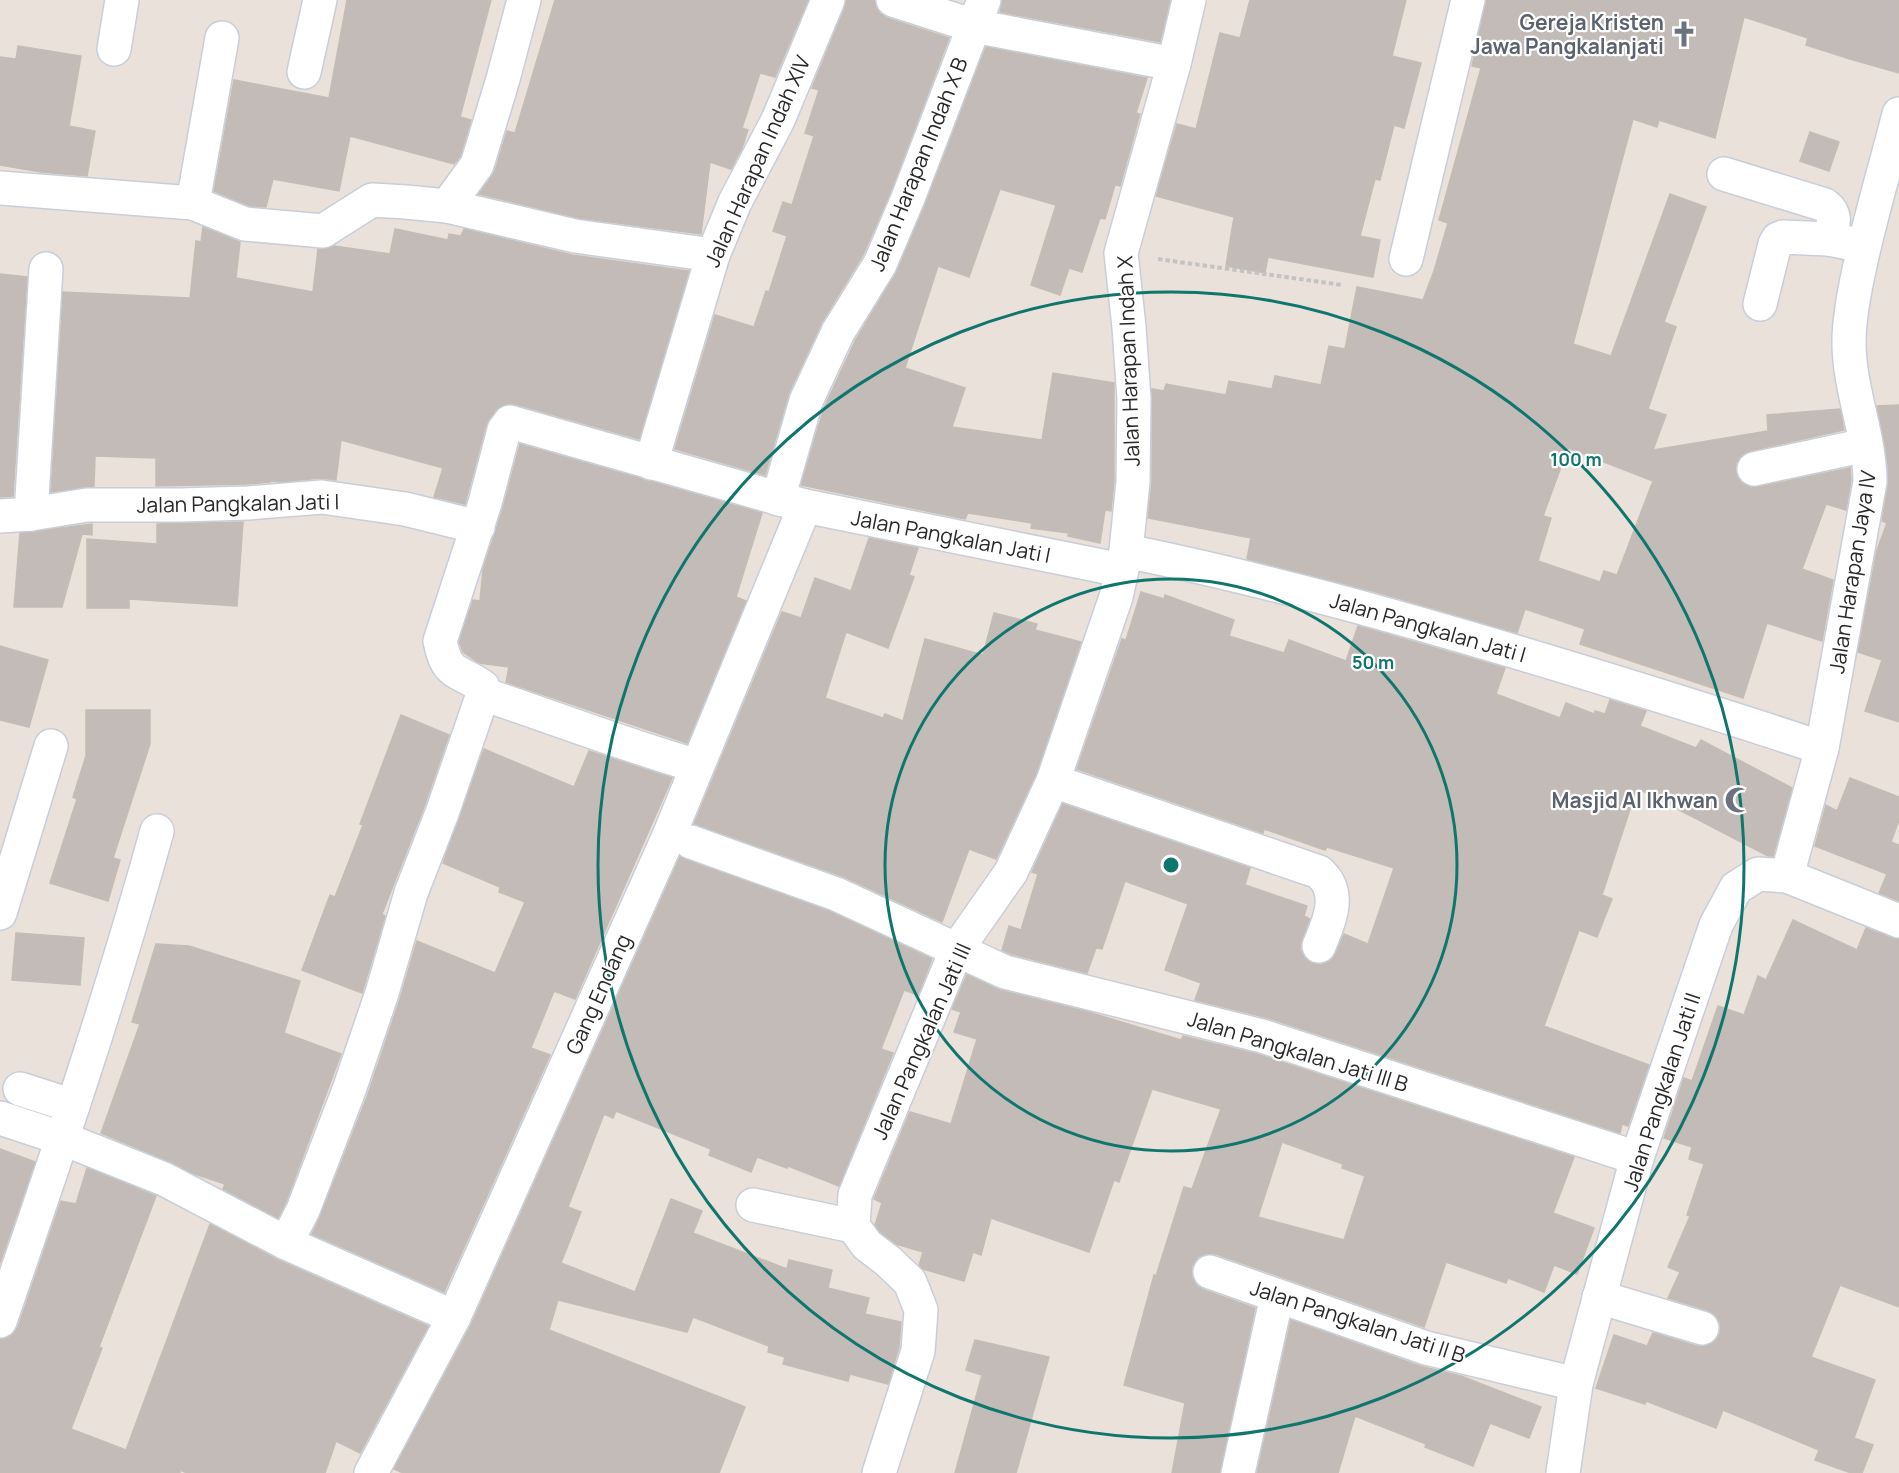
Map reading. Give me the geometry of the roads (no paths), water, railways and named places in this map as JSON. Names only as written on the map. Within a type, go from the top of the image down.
[{"type":"street","points":[[114,50],[122,0]]},
{"type":"street","points":[[304,72],[320,0]]},
{"type":"street","points":[[447,206],[477,165],[524,0]]},
{"type":"street","name":"Jalan Harapan Indah XIV","points":[[651,463],[713,255],[735,202],[778,120],[828,0]]},
{"type":"street","points":[[892,0],[979,13],[1174,64]]},
{"type":"street","name":"Jalan Harapan Indah X","points":[[1124,561],[1133,482],[1134,399],[1121,253],[1174,64],[1189,0]]},
{"type":"street","points":[[1406,259],[1468,0]]},
{"type":"street","name":"Jalan Harapan Indah X B","points":[[791,503],[806,401],[838,332],[880,264],[908,198],[979,13]]},
{"type":"street","points":[[192,203],[222,38]]},
{"type":"street","name":"Jalan Harapan Jaya IV","points":[[1822,748],[1870,482],[1870,464],[1851,378],[1849,341],[1852,302],[1864,246],[1899,114]]},
{"type":"street","points":[[1724,174],[1825,205],[1830,209],[1834,218],[1829,239]]},
{"type":"street","points":[[0,188],[192,203],[245,224],[323,231],[372,200],[447,206],[575,236],[713,255]]},
{"type":"street","points":[[1760,304],[1778,239],[1783,237],[1829,239],[1864,246]]},
{"type":"street","points":[[16,515],[46,269]]},
{"type":"street","name":"Jalan Pangkalan Jati I","points":[[16,515],[87,505],[192,505],[322,497],[395,508],[478,527],[504,430],[510,422],[791,503],[1124,561],[1170,560],[1388,614],[1704,709],[1822,748]]},
{"type":"street","points":[[1754,469],[1866,445]]},
{"type":"street","name":"Gang Endang","points":[[371,1473],[454,1317],[668,838],[697,766],[791,503]]},
{"type":"street","points":[[286,1243],[303,1210],[349,1090],[382,993],[411,893],[442,813],[483,694],[483,687],[452,671],[442,655],[440,641],[478,527]]},
{"type":"street","name":"Jalan Pangkalan Jati III","points":[[853,1226],[855,1195],[957,949],[1011,872],[1053,781],[1116,597],[1124,561]]},
{"type":"street","points":[[483,694],[573,724],[617,742],[697,766]]},
{"type":"street","points":[[0,913],[51,746]]},
{"type":"street","points":[[1787,876],[1822,748]]},
{"type":"street","points":[[1053,781],[1319,872],[1329,884],[1332,901],[1331,917],[1319,946]]},
{"type":"street","points":[[0,1321],[64,1139],[129,934],[157,831]]},
{"type":"street","name":"Jalan Pangkalan Jati III B","points":[[691,842],[836,894],[1005,972],[1262,1036],[1637,1158]]},
{"type":"street","name":"Jalan Pangkalan Jati II","points":[[1563,1473],[1576,1384],[1637,1158],[1716,925],[1736,888],[1758,874],[1787,876],[1899,921]]},
{"type":"street","points":[[7,1084],[73,1106]]},
{"type":"street","points":[[0,1118],[64,1139],[164,1179],[286,1243],[454,1317]]},
{"type":"street","points":[[753,1205],[853,1226],[867,1245],[910,1282],[921,1310],[918,1350],[879,1473]]},
{"type":"street","name":"Jalan Pangkalan Jati II B","points":[[1210,1272],[1426,1348],[1576,1384]]},
{"type":"street","points":[[1238,1473],[1277,1296]]},
{"type":"street","points":[[1599,1297],[1702,1328]]},
{"type":"place","name":"Gereja Kristen Jawa Pangkalanjati","points":[[1684,34]]},
{"type":"place","name":"Masjid Al Ikhwan","points":[[1738,800]]}]
